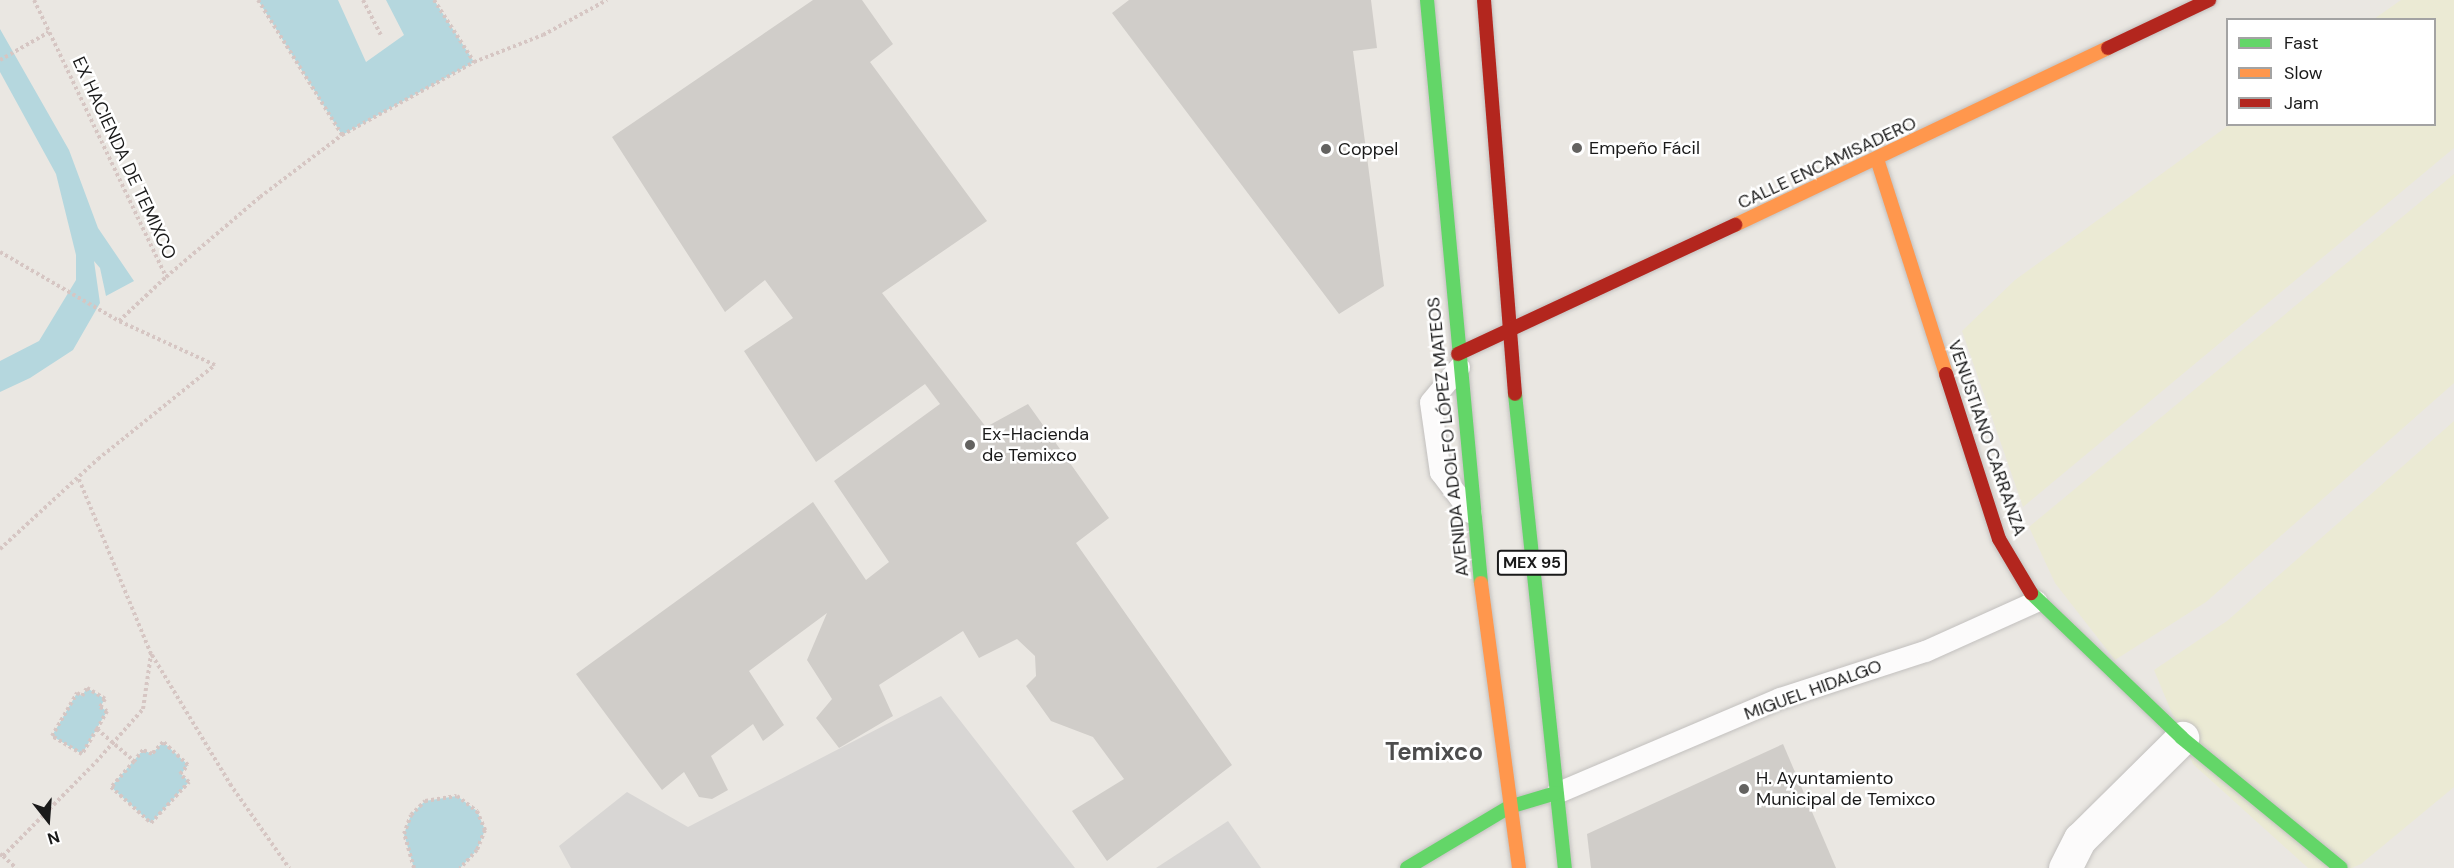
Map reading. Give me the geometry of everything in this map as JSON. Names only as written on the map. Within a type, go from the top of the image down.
[{"type":"street","name":"AVENIDA ADOLFO LÓPEZ MATEOS","points":[[1428,0],[1472,514],[1509,807],[1519,868]]},
{"type":"street","name":"MEX 95","points":[[1484,0],[1509,333],[1565,868]]},
{"type":"street","name":"CALLE ENCAMISADERO","points":[[1459,360],[1509,333],[2209,0]]},
{"type":"street","name":"VENUSTIANO CARRANZA","points":[[1877,159],[1999,539],[2036,601],[2182,738],[2341,868]]},
{"type":"street","points":[[2066,868],[2080,839],[2182,738]]},
{"type":"street","points":[[1407,868],[1509,807],[1556,793]]},
{"type":"lane","points":[[1459,360],[1430,402],[1440,472],[1472,514]]},
{"type":"lane","name":"MIGUEL HIDALGO","points":[[1556,793],[1780,698],[1925,651],[2036,601]]},
{"type":"path","name":"EX HACIENDA DE TEMIXCO","points":[[34,0],[166,277],[260,197],[342,135],[474,62],[543,35],[607,0]]},
{"type":"path","points":[[258,0],[342,135]]},
{"type":"path","points":[[363,0],[381,35]]},
{"type":"path","points":[[434,0],[474,62]]},
{"type":"path","points":[[0,60],[49,32]]},
{"type":"path","points":[[0,252],[56,287],[119,321],[215,365],[78,477],[0,549]]},
{"type":"path","points":[[119,321],[166,277]]},
{"type":"path","points":[[78,477],[152,654],[230,784],[289,868]]},
{"type":"path","points":[[16,868],[2,855],[114,742],[143,709],[152,654]]},
{"type":"path","points":[[87,688],[105,699],[100,707],[107,711],[97,729],[82,754],[52,736],[77,693],[82,696],[87,688]]},
{"type":"path","points":[[97,729],[134,761]]},
{"type":"path","points":[[163,742],[188,765],[180,774],[189,782],[151,823],[111,787],[134,761],[143,750],[152,754],[163,742]]},
{"type":"path","points":[[414,868],[404,834],[411,815],[425,801],[457,796],[477,810],[484,830],[477,850],[460,868]]},
{"type":"green space","points":[[2401,0],[2454,0],[2454,148],[2023,507],[1962,331],[2015,280],[2228,126],[2436,126],[2436,18],[2375,18]]},
{"type":"green space","points":[[2454,174],[2454,383],[2206,602],[2115,660],[2055,583],[2029,527]]},
{"type":"green space","points":[[2454,421],[2454,787],[2361,864],[2352,868],[2308,868],[2193,764],[2154,670],[2227,621]]},
{"type":"shaded area","points":[[941,696],[1075,868],[571,868],[559,846],[627,792],[688,827]]},
{"type":"shaded area","points":[[1228,821],[1261,868],[1156,868]]},
{"type":"water","points":[[258,0],[338,0],[366,62],[404,35],[386,0],[434,0],[474,62],[342,135]]},
{"type":"water","points":[[0,29],[69,150],[98,228],[134,281],[106,296],[100,268],[94,261],[100,303],[73,350],[30,378],[0,392],[0,361],[39,341],[76,280],[76,255],[56,174],[0,72]]},
{"type":"water","points":[[87,688],[105,699],[100,707],[107,711],[82,754],[52,736],[77,693],[82,696]]},
{"type":"water","points":[[163,742],[188,765],[181,774],[189,782],[151,823],[111,787],[143,750],[152,754]]},
{"type":"water","points":[[457,796],[477,811],[485,830],[477,850],[460,868],[414,868],[404,834],[411,815],[425,801]]},
{"type":"building","name":"Ex-Hacienda de Temixco","points":[[813,0],[862,0],[893,44],[870,62],[987,221],[882,293],[986,427],[1028,404],[1109,518],[1076,543],[1232,765],[1107,861],[1072,811],[1124,779],[1093,737],[1051,721],[1026,686],[1036,676],[1035,656],[1017,639],[979,658],[963,631],[879,685],[893,716],[839,748],[816,718],[832,699],[807,660],[827,613],[749,671],[784,725],[763,741],[753,724],[711,756],[728,790],[712,799],[699,797],[684,772],[662,790],[576,674],[813,502],[866,580],[889,562],[834,481],[940,404],[925,384],[816,462],[744,351],[793,318],[765,280],[725,312],[612,137]]},
{"type":"building","points":[[1129,0],[1371,0],[1377,48],[1353,51],[1384,286],[1339,314],[1112,13]]},
{"type":"building","name":"H. Ayuntamiento Municipal de Temixco","points":[[1783,744],[1836,868],[1591,868],[1587,834]]},
{"type":"traffic: fast","points":[[1427,0],[1481,583]]},
{"type":"traffic: fast","points":[[1515,394],[1565,868]]},
{"type":"traffic: fast","points":[[2031,593],[2182,738],[2341,868]]},
{"type":"traffic: fast","points":[[1407,868],[1509,807],[1556,793]]},
{"type":"traffic: slow","points":[[1735,225],[2108,48]]},
{"type":"traffic: slow","points":[[1877,159],[1946,374]]},
{"type":"traffic: slow","points":[[1481,583],[1519,868]]},
{"type":"traffic: jam","points":[[1484,0],[1515,394]]},
{"type":"traffic: jam","points":[[2108,48],[2209,0]]},
{"type":"traffic: jam","points":[[1458,354],[1735,225]]},
{"type":"traffic: jam","points":[[1946,374],[1999,539],[2031,593]]},
{"type":"place","name":"Empeño Fácil","points":[[1577,148]]},
{"type":"place","name":"Coppel","points":[[1326,149]]},
{"type":"place","name":"Ex-Hacienda de Temixco","points":[[970,445]]},
{"type":"place","name":"H. Ayuntamiento Municipal de Temixco","points":[[1744,789]]},
{"type":"district","name":"Temixco","points":[[1434,752]]}]
